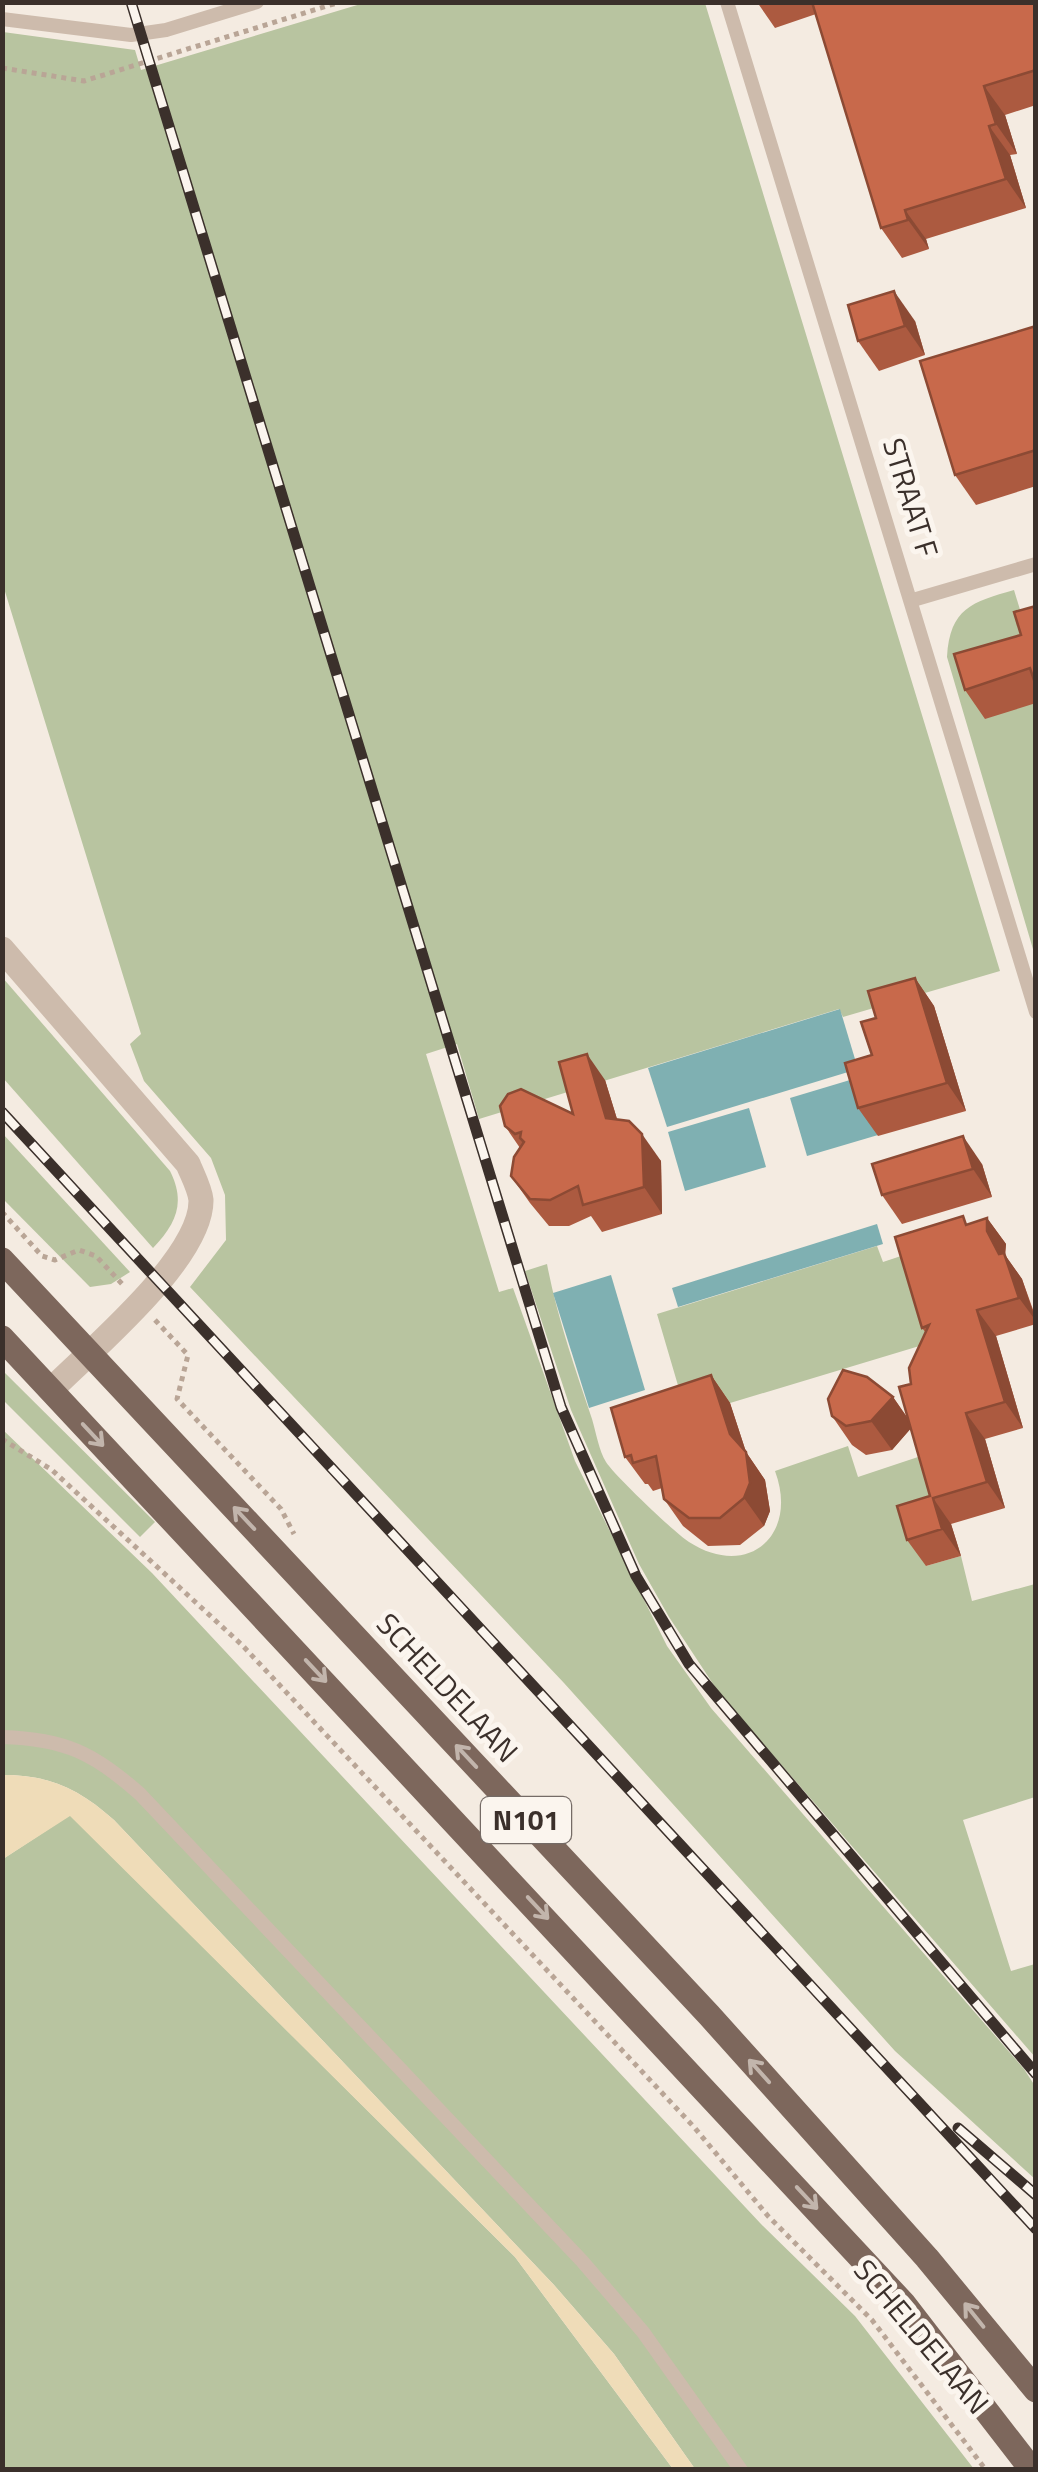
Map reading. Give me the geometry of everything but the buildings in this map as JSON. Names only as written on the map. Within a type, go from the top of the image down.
[{"type":"main road","name":"SCHELDELAAN","points":[[2,1260],[722,2030],[927,2258],[1036,2390]]},
{"type":"main road","name":"SCHELDELAAN","points":[[2,1338],[902,2302],[1032,2470]]},
{"type":"street","points":[[2,949],[188,1164],[201,1198],[194,1232],[180,1260],[51,1390]]},
{"type":"lane","points":[[2,19],[131,34],[166,30],[257,2]]},
{"type":"lane","name":"STRAAT F","points":[[727,2],[1036,1012]]},
{"type":"lane","points":[[913,600],[1036,564]]},
{"type":"lane","points":[[2,1738],[40,1738],[68,1745],[105,1762],[140,1794],[582,2260],[643,2332],[741,2470]]},
{"type":"path","points":[[2,1212],[42,1256],[55,1260],[80,1250],[96,1256],[138,1301]]},
{"type":"path","name":"SCHELDELAAN","points":[[2,1438],[52,1470],[242,1645],[694,2126],[768,2216],[872,2320],[986,2470]]},
{"type":"green space","points":[[364,3],[705,3],[1000,971],[843,1017],[839,1009],[479,1119],[457,1044],[426,1054],[499,1292],[513,1288],[575,1461],[667,1646],[711,1708],[1024,2069],[1035,2086],[1035,2179],[895,2051],[564,1683],[190,1287],[226,1240],[225,1195],[211,1158],[144,1081],[130,1044],[141,1034],[3,585],[3,32],[135,50],[141,70]]},
{"type":"green space","points":[[1014,590],[1035,659],[1035,956],[947,657],[958,617],[975,604]]},
{"type":"green space","points":[[2,977],[170,1171],[178,1203],[173,1222],[153,1248],[3,1078]]},
{"type":"green space","points":[[2,1134],[130,1272],[111,1284],[90,1287],[3,1199]]},
{"type":"green space","points":[[877,1246],[883,1262],[910,1253],[936,1341],[687,1416],[657,1314]]},
{"type":"green space","points":[[547,1264],[561,1323],[604,1458],[633,1491],[689,1542],[731,1556],[763,1545],[774,1532],[780,1514],[781,1494],[775,1471],[848,1446],[858,1477],[930,1453],[949,1522],[926,1566],[961,1556],[972,1601],[1035,1584],[1035,1797],[963,1820],[1011,1971],[1035,1964],[1035,2057],[719,1693],[669,1617],[639,1564],[571,1410],[525,1271]]},
{"type":"green space","points":[[2,1370],[155,1522],[140,1537],[3,1400]]},
{"type":"green space","points":[[2,1429],[152,1573],[761,2224],[855,2316],[974,2469],[695,2469],[614,2354],[554,2285],[114,1820],[63,1786],[3,1775]]},
{"type":"green space","points":[[70,1815],[515,2257],[673,2469],[3,2470],[3,1859]]},
{"type":"sand","points":[[3,1775],[63,1786],[114,1820],[554,2285],[614,2354],[695,2469],[673,2469],[515,2257],[70,1816],[3,1859]]},
{"type":"water","points":[[840,1009],[858,1069],[667,1127],[648,1068]]},
{"type":"water","points":[[860,1077],[878,1135],[807,1156],[790,1098]]},
{"type":"water","points":[[749,1108],[766,1167],[685,1191],[668,1132]]},
{"type":"water","points":[[877,1224],[883,1244],[678,1307],[672,1288]]},
{"type":"water","points":[[611,1275],[645,1390],[589,1408],[553,1293]]},
{"type":"railway","points":[[131,2],[561,1407],[636,1576],[689,1664],[1036,2074]]},
{"type":"railway","points":[[2,1112],[1036,2229]]},
{"type":"railway","points":[[958,2128],[1036,2195]]}]
